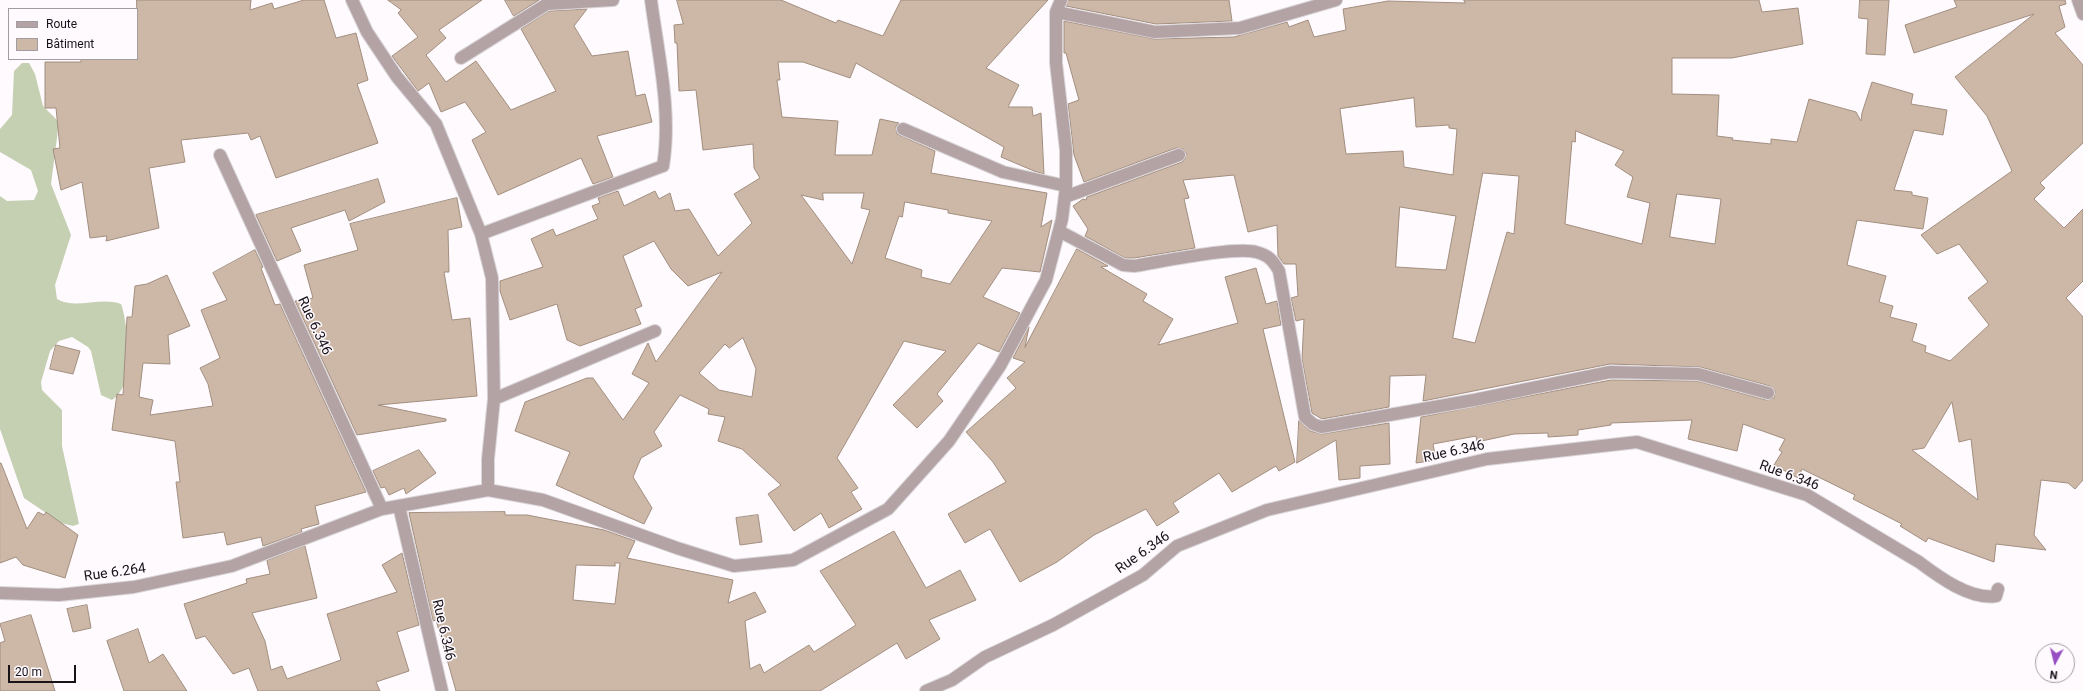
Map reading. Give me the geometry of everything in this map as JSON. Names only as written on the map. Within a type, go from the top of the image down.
[{"type":"street","points":[[352,0],[368,32],[397,77],[436,124],[481,234],[492,278],[494,399],[488,458],[488,490],[543,500],[677,548],[734,566],[793,560],[888,509],[949,441],[1000,366],[1046,280],[1058,231],[1065,192],[1066,150],[1056,63],[1056,12],[1061,0]]},
{"type":"street","points":[[461,58],[547,4],[613,0]]},
{"type":"street","points":[[481,234],[663,166],[667,142],[663,88],[651,0]]},
{"type":"street","points":[[1056,12],[1155,32],[1240,28],[1336,0]]},
{"type":"street","points":[[2078,0],[2083,14]]},
{"type":"street","points":[[903,129],[1003,172],[1065,192],[1179,155]]},
{"type":"street","name":"Rue 6.346","points":[[220,155],[382,509]]},
{"type":"street","points":[[1058,231],[1123,265],[1134,266],[1234,251],[1255,252],[1272,259],[1279,271],[1306,417],[1313,424],[1321,427],[1474,400],[1610,372],[1698,374],[1768,393]]},
{"type":"street","points":[[494,399],[655,331]]},
{"type":"street","name":"Rue 6.346","points":[[926,691],[952,680],[985,656],[1053,625],[1143,575],[1177,546],[1267,510],[1487,459],[1637,442],[1807,495],[1919,562],[1935,575],[1963,589],[1986,598],[1996,596],[1998,589]]},
{"type":"street","name":"Rue 6.264","points":[[0,594],[59,595],[126,588],[232,566],[382,509],[488,490]]},
{"type":"street","name":"Rue 6.346","points":[[399,506],[442,691]]},
{"type":"green space","points":[[22,63],[29,63],[35,74],[43,106],[59,122],[51,184],[71,235],[55,285],[57,299],[72,303],[105,301],[121,304],[125,318],[128,368],[126,378],[120,392],[115,398],[112,400],[101,395],[91,351],[88,347],[72,337],[59,341],[50,351],[41,382],[42,390],[62,410],[62,446],[79,524],[73,526],[61,523],[24,498],[0,429],[0,196],[7,201],[34,200],[38,191],[31,170],[0,152],[0,129],[12,115],[14,71]]},
{"type":"building","points":[[137,0],[251,0],[250,10],[272,3],[274,9],[304,0],[324,0],[336,38],[356,33],[368,80],[357,84],[378,143],[276,178],[260,136],[251,140],[248,133],[181,140],[185,162],[149,168],[159,228],[106,241],[107,236],[90,238],[82,182],[61,190],[53,149],[60,148],[56,108],[45,108],[45,62],[81,62],[81,60],[138,60]]},
{"type":"building","points":[[388,0],[482,0],[439,30],[446,38],[426,55],[446,82],[476,61],[511,110],[556,91],[521,29],[549,11],[587,9],[574,26],[592,56],[628,51],[636,96],[645,94],[652,122],[597,136],[613,177],[593,184],[581,158],[498,195],[472,140],[486,132],[465,102],[441,112],[429,83],[418,91],[392,56],[418,37],[398,13],[401,10]]},
{"type":"building","points":[[505,0],[539,0],[514,16]]},
{"type":"building","points":[[677,0],[781,0],[836,23],[838,20],[883,36],[901,0],[1048,0],[986,68],[1019,85],[1008,107],[1032,107],[1033,116],[1041,113],[1044,174],[1001,157],[1004,147],[856,63],[850,78],[803,62],[778,62],[780,80],[777,80],[782,117],[838,121],[835,155],[872,155],[880,119],[899,123],[896,126],[897,134],[935,151],[931,173],[1047,193],[1041,227],[1052,220],[1040,272],[1002,268],[983,297],[1020,313],[999,352],[978,343],[937,394],[943,401],[917,428],[893,405],[946,351],[904,341],[837,458],[858,488],[851,492],[862,509],[829,528],[821,513],[794,531],[768,494],[781,485],[742,449],[718,441],[725,417],[708,414],[709,409],[680,395],[654,432],[662,446],[641,458],[633,477],[652,508],[644,524],[556,485],[570,452],[515,431],[525,402],[587,378],[593,378],[623,420],[649,383],[632,374],[648,343],[656,362],[722,272],[688,286],[671,269],[654,241],[623,256],[642,306],[635,309],[641,324],[580,346],[567,340],[557,304],[510,320],[500,291],[500,281],[543,267],[531,239],[553,229],[556,236],[598,219],[592,206],[600,203],[598,198],[618,191],[624,206],[655,191],[659,199],[670,193],[675,211],[689,209],[718,256],[752,223],[734,194],[760,178],[754,168],[753,144],[703,150],[696,90],[679,91],[677,43],[675,43],[674,25],[683,24]],"holes":[[[823,193],[864,193],[861,208],[870,210],[852,264],[801,195],[823,200]],[[905,202],[948,210],[948,213],[992,221],[950,284],[921,277],[922,270],[885,258],[899,216],[902,217]],[[743,338],[756,369],[752,397],[719,390],[699,373],[725,344],[729,348]]]},
{"type":"building","points":[[1068,0],[1229,0],[1232,21],[1156,24],[1066,6]]},
{"type":"building","points":[[1464,0],[1759,0],[1762,12],[1798,8],[1803,44],[1732,58],[1672,58],[1672,94],[1719,95],[1717,136],[1733,138],[1732,140],[1771,144],[1771,139],[1797,142],[1809,99],[1856,112],[1861,121],[1862,113],[1872,82],[1913,94],[1911,104],[1947,110],[1943,135],[1914,130],[1894,190],[1912,192],[1912,195],[1928,198],[1923,229],[1857,220],[1847,265],[1886,276],[1879,302],[1893,306],[1890,317],[1917,324],[1912,341],[1926,346],[1925,352],[1950,361],[1989,325],[1968,298],[1988,282],[1959,244],[1937,254],[1921,235],[2012,171],[1987,116],[1955,77],[2034,14],[1914,53],[1905,25],[1957,7],[1954,0],[2065,0],[2066,4],[2059,6],[2065,27],[2055,33],[2083,65],[2083,143],[2040,183],[2045,188],[2034,199],[2064,228],[2083,209],[2083,281],[2066,298],[2083,317],[2083,480],[2075,489],[2068,483],[2041,480],[2034,535],[2046,550],[1996,544],[1994,562],[1928,538],[1926,542],[1900,526],[1902,524],[1853,499],[1855,495],[1802,469],[1798,478],[1774,465],[1782,452],[1779,450],[1785,439],[1743,424],[1737,451],[1688,439],[1692,420],[1611,423],[1611,425],[1578,430],[1578,435],[1548,437],[1548,433],[1514,434],[1477,442],[1476,436],[1433,444],[1436,460],[1416,463],[1421,417],[1611,380],[1697,381],[1766,400],[1774,398],[1775,391],[1770,386],[1700,367],[1610,364],[1423,401],[1426,375],[1390,376],[1389,407],[1322,419],[1312,413],[1302,359],[1304,319],[1296,321],[1291,298],[1298,296],[1296,264],[1284,264],[1278,256],[1277,225],[1248,232],[1234,175],[1183,180],[1189,198],[1184,199],[1195,248],[1134,258],[1125,258],[1085,236],[1088,229],[1073,206],[1083,199],[1086,200],[1087,197],[1182,162],[1185,159],[1186,153],[1183,149],[1176,148],[1084,182],[1074,155],[1068,104],[1079,100],[1066,53],[1064,53],[1064,21],[1155,39],[1234,37],[1287,22],[1289,27],[1308,20],[1314,37],[1346,30],[1343,9],[1388,1],[1465,3]],"holes":[[[1414,98],[1416,127],[1449,125],[1449,128],[1457,129],[1453,175],[1404,167],[1403,151],[1346,154],[1340,109]],[[1576,131],[1624,151],[1615,165],[1633,177],[1627,197],[1650,203],[1642,244],[1565,224],[1572,141],[1575,142]],[[1483,173],[1519,176],[1514,234],[1507,232],[1475,343],[1453,338]],[[1677,194],[1721,199],[1715,244],[1670,237]],[[1400,207],[1456,216],[1446,270],[1396,267]],[[1952,402],[1959,442],[1971,439],[1978,500],[1912,450],[1924,448]]]},
{"type":"building","points":[[1860,0],[1889,0],[1885,55],[1866,54],[1868,19],[1859,18]]},
{"type":"building","points":[[378,179],[385,202],[349,221],[345,210],[291,228],[301,251],[277,261],[256,215]]},
{"type":"building","points":[[457,198],[462,227],[448,230],[449,272],[444,272],[452,320],[470,318],[477,396],[378,405],[446,419],[446,421],[357,435],[295,301],[313,298],[304,265],[358,250],[350,224]]},
{"type":"building","points":[[1077,249],[1108,266],[1101,267],[1147,294],[1143,301],[1173,319],[1158,345],[1238,323],[1225,277],[1256,268],[1266,304],[1277,301],[1281,325],[1263,329],[1295,462],[1279,471],[1276,466],[1232,492],[1219,473],[1173,503],[1179,512],[1157,526],[1146,509],[1094,535],[1057,562],[1020,582],[990,529],[965,543],[948,514],[1006,482],[993,462],[966,432],[1016,388],[1007,378],[1025,362],[1013,358],[1029,327],[1025,347]]},
{"type":"building","points":[[255,250],[263,267],[261,268],[275,305],[280,304],[366,492],[315,506],[319,524],[301,529],[302,532],[263,546],[261,537],[227,545],[224,532],[183,538],[176,482],[180,482],[175,441],[112,430],[117,394],[123,395],[127,317],[132,317],[135,286],[147,284],[167,275],[190,326],[168,335],[170,364],[143,363],[139,397],[153,400],[150,415],[213,406],[208,384],[200,368],[220,358],[201,310],[227,300],[213,273]]},
{"type":"building","points":[[56,345],[80,351],[73,374],[50,369]]},
{"type":"building","points":[[1299,421],[1310,431],[1322,434],[1389,423],[1390,464],[1360,466],[1360,478],[1339,480],[1336,440],[1297,463]]},
{"type":"building","points":[[419,450],[436,473],[406,494],[404,488],[389,495],[385,487],[381,488],[373,471]]},
{"type":"building","points":[[0,463],[27,529],[38,512],[44,515],[46,512],[78,535],[65,578],[23,565],[16,557],[0,563]]},
{"type":"building","points":[[505,512],[505,515],[527,515],[604,530],[635,541],[627,558],[733,580],[728,603],[755,592],[766,612],[745,621],[750,669],[760,664],[764,673],[809,645],[814,652],[856,625],[820,571],[894,531],[926,588],[960,570],[976,600],[929,620],[940,639],[906,659],[897,643],[820,691],[456,691],[436,620],[433,621],[409,513]],"holes":[[[615,563],[620,563],[615,604],[573,600],[576,565],[615,566]]]},
{"type":"building","points":[[758,515],[762,542],[740,545],[736,518]]},
{"type":"building","points":[[305,546],[317,598],[252,613],[265,641],[271,670],[282,666],[287,679],[341,660],[327,614],[397,592],[382,565],[402,553],[419,625],[397,632],[409,671],[376,682],[380,691],[258,691],[249,668],[233,674],[205,636],[196,639],[184,604],[247,583],[246,579],[270,574],[267,561]]},
{"type":"building","points":[[87,605],[91,628],[73,632],[67,609]]},
{"type":"building","points":[[31,615],[55,691],[0,691],[0,643],[5,641],[0,624]]},
{"type":"building","points":[[138,629],[149,663],[163,654],[187,691],[124,691],[107,641]]}]
